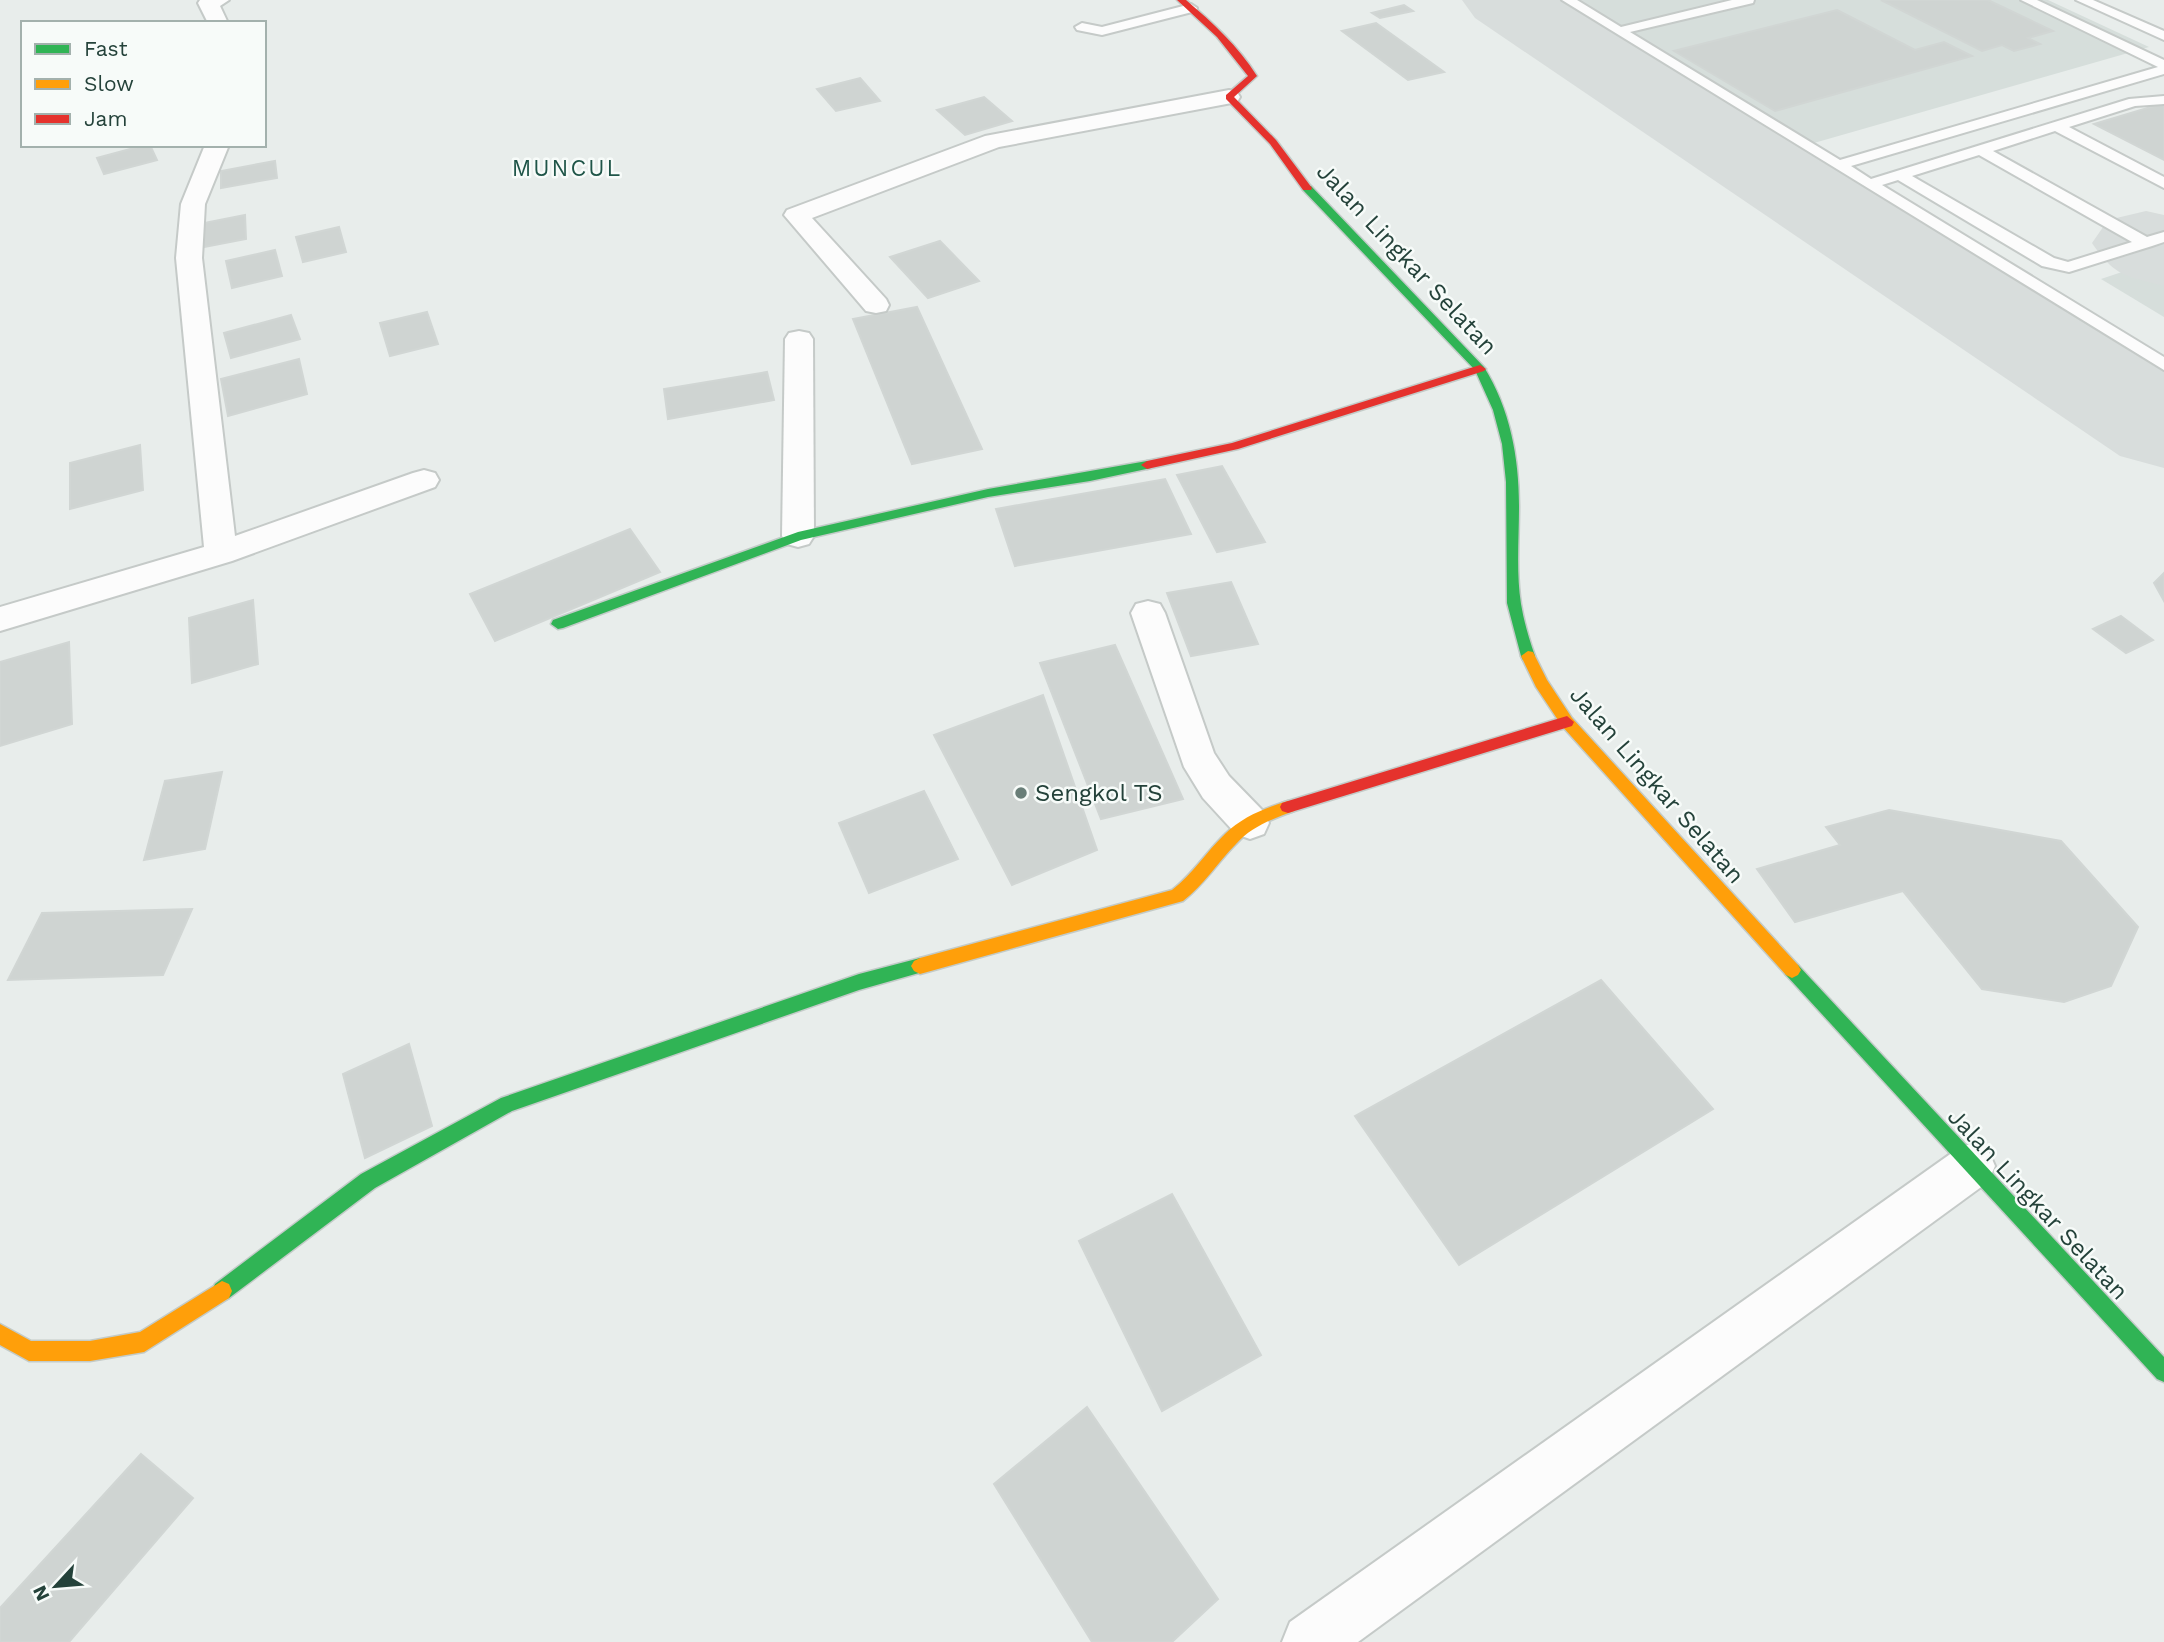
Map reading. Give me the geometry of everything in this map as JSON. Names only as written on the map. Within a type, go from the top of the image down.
[{"type":"street","points":[[217,21],[208,4],[219,0]]},
{"type":"street","points":[[876,304],[796,215],[993,141],[1229,97],[1253,76],[1241,55],[1186,4]]},
{"type":"street","name":"Jalan Lingkar Selatan","points":[[1229,97],[1273,142],[1310,192],[1480,369],[1502,415],[1510,457],[1509,546],[1513,610],[1528,659],[1544,690],[1567,722],[1899,1089],[2164,1372]]},
{"type":"street","points":[[216,147],[193,204],[189,258],[221,553]]},
{"type":"street","points":[[798,536],[799,339]]},
{"type":"street","points":[[558,624],[798,536],[988,493],[1090,477],[1234,446],[1480,369]]},
{"type":"street","points":[[0,619],[221,553],[424,480]]},
{"type":"street","points":[[1148,613],[1196,757],[1216,787],[1250,823]]},
{"type":"street","points":[[0,1335],[29,1351],[90,1351],[144,1342],[206,1303],[368,1181],[507,1104],[859,982],[1177,896],[1189,889],[1233,836],[1250,823],[1275,811],[1567,722]]},
{"type":"street","points":[[1310,1642],[1972,1166]]},
{"type":"lane","points":[[1568,0],[2164,365]]},
{"type":"lane","points":[[1620,31],[1748,0]]},
{"type":"lane","points":[[2027,0],[2164,68]]},
{"type":"lane","points":[[2082,0],[2164,36]]},
{"type":"lane","points":[[1082,27],[1102,31],[1186,4]]},
{"type":"lane","points":[[1838,165],[2164,68]]},
{"type":"lane","points":[[1870,184],[2134,102],[2164,100]]},
{"type":"lane","points":[[2056,127],[2164,183]]},
{"type":"lane","points":[[1980,150],[2146,243]]},
{"type":"lane","points":[[1898,174],[2048,262],[2069,267],[2164,237]]},
{"type":"shaded area","points":[[1546,0],[2048,0],[2149,47],[1786,151]]},
{"type":"shaded area","points":[[2164,258],[2164,317],[2101,279]]},
{"type":"building","points":[[1881,0],[1988,0],[2053,31],[2028,38],[2040,44],[2014,51],[2002,45],[1982,51]]},
{"type":"building","points":[[1404,5],[1413,11],[1380,18],[1372,13]]},
{"type":"building","points":[[1837,10],[1915,50],[1944,42],[1972,56],[1775,111],[1674,51]]},
{"type":"building","points":[[1376,23],[1444,72],[1408,80],[1342,31]]},
{"type":"building","points":[[860,78],[880,101],[836,111],[817,89]]},
{"type":"building","points":[[984,97],[1012,121],[965,135],[937,110]]},
{"type":"building","points":[[2164,103],[2164,160],[2094,124]]},
{"type":"building","points":[[138,147],[151,147],[157,160],[104,174],[97,158]]},
{"type":"building","points":[[275,161],[277,178],[221,188],[221,171]]},
{"type":"building","points":[[245,215],[246,239],[204,247],[204,223]]},
{"type":"building","points":[[339,227],[346,252],[303,262],[296,237]]},
{"type":"building","points":[[940,241],[979,281],[928,298],[890,257]]},
{"type":"building","points":[[275,250],[282,276],[232,288],[226,261]]},
{"type":"building","points":[[917,307],[982,449],[912,464],[853,319]]},
{"type":"building","points":[[427,312],[438,344],[390,356],[380,323]]},
{"type":"building","points":[[291,315],[300,339],[231,358],[224,333]]},
{"type":"building","points":[[299,359],[307,394],[228,416],[221,379]]},
{"type":"building","points":[[767,372],[774,400],[668,419],[664,389]]},
{"type":"building","points":[[140,445],[143,490],[70,509],[70,463]]},
{"type":"building","points":[[1222,466],[1265,542],[1217,552],[1177,475]]},
{"type":"building","points":[[1165,479],[1191,534],[1015,566],[996,509]]},
{"type":"building","points":[[630,529],[660,572],[495,641],[470,594]]},
{"type":"building","points":[[2164,573],[2164,601],[2154,583]]},
{"type":"building","points":[[1231,582],[1258,644],[1191,656],[1167,593]]},
{"type":"building","points":[[253,600],[258,664],[192,683],[189,618]]},
{"type":"building","points":[[2121,616],[2153,640],[2126,653],[2093,629]]},
{"type":"building","points":[[69,642],[72,724],[0,746],[0,662]]},
{"type":"building","points":[[1115,645],[1183,799],[1101,819],[1040,663]]},
{"type":"building","name":"Sengkol TS","points":[[1043,695],[1097,850],[1012,885],[934,735]]},
{"type":"building","points":[[222,772],[205,849],[144,860],[165,781]]},
{"type":"building","points":[[924,791],[958,859],[869,893],[839,823]]},
{"type":"building","points":[[1889,810],[2061,841],[2138,927],[2111,986],[2064,1002],[1982,989],[1903,891],[1795,922],[1757,869],[1840,845],[1826,827]]},
{"type":"building","points":[[192,909],[163,975],[8,980],[42,913]]},
{"type":"building","points":[[1601,980],[1713,1109],[1459,1265],[1355,1116]]},
{"type":"building","points":[[409,1044],[432,1126],[365,1158],[343,1074]]},
{"type":"building","points":[[1172,1194],[1261,1355],[1162,1411],[1079,1241]]},
{"type":"building","points":[[1087,1407],[1218,1599],[1172,1642],[1092,1642],[994,1484]]},
{"type":"building","points":[[141,1454],[193,1498],[69,1642],[0,1642],[0,1608]]},
{"type":"taxiway","points":[[1505,0],[2164,428]]},
{"type":"taxiway","points":[[2146,243],[2164,253]]},
{"type":"traffic: fast","points":[[1307,188],[1480,369],[1490,389],[1502,421],[1510,455],[1514,603],[1528,656]]},
{"type":"traffic: fast","points":[[558,624],[798,536],[988,493],[1147,465]]},
{"type":"traffic: fast","points":[[222,1291],[368,1181],[507,1104],[859,982],[920,966]]},
{"type":"traffic: fast","points":[[1792,970],[2164,1372]]},
{"type":"traffic: slow","points":[[1528,656],[1541,683],[1567,722],[1792,970]]},
{"type":"traffic: slow","points":[[920,966],[1177,896],[1242,829],[1272,812],[1288,807]]},
{"type":"traffic: slow","points":[[0,1334],[29,1351],[90,1351],[144,1342],[222,1291]]},
{"type":"traffic: jam","points":[[1181,0],[1220,35],[1246,65],[1253,76],[1229,97],[1273,142],[1307,188]]},
{"type":"traffic: jam","points":[[1147,465],[1234,446],[1480,369]]},
{"type":"traffic: jam","points":[[1288,807],[1567,722]]},
{"type":"place","name":"Sengkol TS","points":[[1021,793]]},
{"type":"district","name":"MUNCUL","points":[[567,168]]}]
